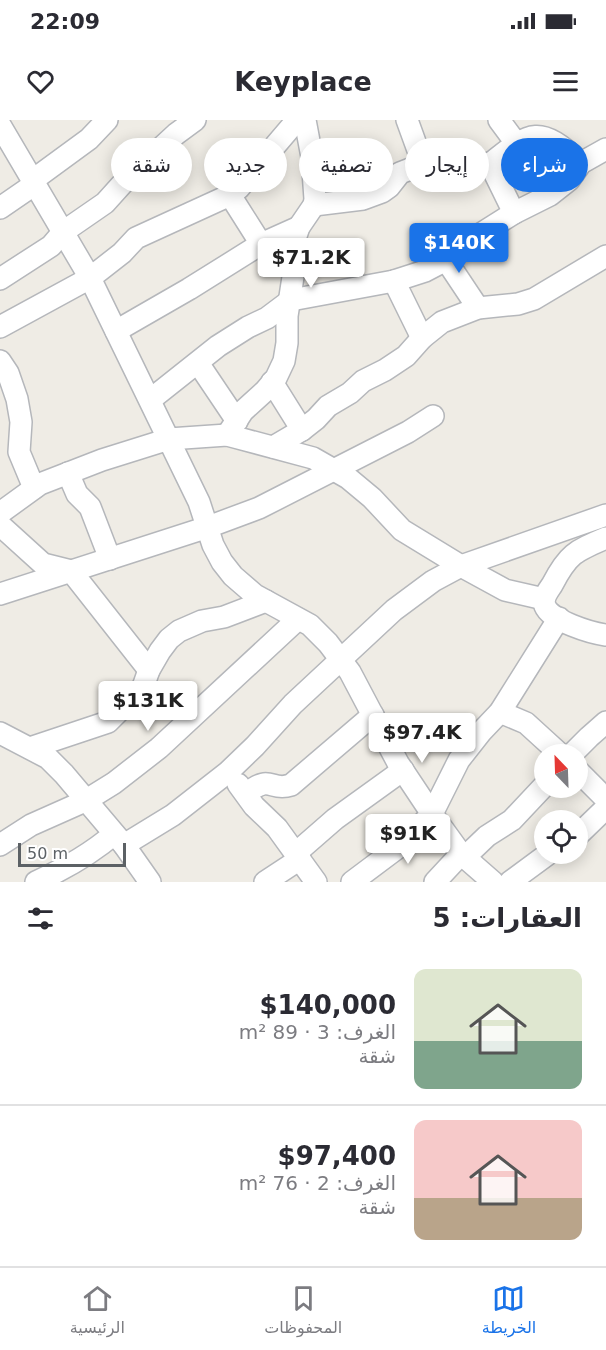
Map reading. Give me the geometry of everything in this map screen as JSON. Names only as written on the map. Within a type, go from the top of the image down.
[{"type":"street","points":[[0,208],[89,139],[107,120]]},
{"type":"street","points":[[0,279],[51,246],[63,232],[105,203],[176,134],[195,120]]},
{"type":"street","points":[[0,327],[90,278],[122,253],[136,238],[230,195],[239,188],[297,120]]},
{"type":"street","points":[[232,428],[243,411],[272,382],[284,361],[287,343],[286,316],[291,300],[295,239],[299,227],[314,205],[315,180],[305,120]]},
{"type":"street","points":[[406,120],[413,138]]},
{"type":"street","points":[[499,120],[513,138]]},
{"type":"street","points":[[6,129],[90,278],[200,502],[213,545],[222,562],[233,576],[255,595],[310,625],[341,660],[350,672],[403,770],[432,814],[463,856],[493,882]]},
{"type":"street","points":[[525,138],[546,138]]},
{"type":"street","points":[[588,159],[606,149]]},
{"type":"street","points":[[501,155],[490,164],[514,213]]},
{"type":"street","points":[[314,205],[363,199],[382,192],[400,173],[405,171]]},
{"type":"street","points":[[150,400],[218,346],[267,318],[291,300],[394,280],[425,271],[446,260],[460,247],[514,213],[554,192]]},
{"type":"street","points":[[230,195],[261,244]]},
{"type":"street","points":[[116,331],[261,244],[299,227]]},
{"type":"street","points":[[273,447],[302,430],[328,406],[350,393],[363,381],[406,356],[422,338],[442,322],[478,308],[518,304],[534,299],[606,256]]},
{"type":"street","points":[[446,260],[478,308]]},
{"type":"street","points":[[394,280],[422,338]]},
{"type":"street","points":[[0,361],[8,373],[17,399],[21,422],[18,452],[34,488]]},
{"type":"street","points":[[198,363],[232,428]]},
{"type":"street","points":[[272,382],[302,430]]},
{"type":"street","points":[[0,594],[208,527],[259,508],[408,432],[433,416]]},
{"type":"street","points":[[0,513],[34,488],[54,478],[169,439],[232,428],[273,447],[313,458],[348,478],[372,498],[402,530],[461,566],[505,590],[544,598]]},
{"type":"street","points":[[68,473],[77,494],[90,507],[110,559]]},
{"type":"street","points":[[36,882],[63,869],[100,846],[173,814],[228,772],[293,704],[394,610],[433,581],[461,566],[606,515]]},
{"type":"street","points":[[0,525],[43,564],[71,571],[148,670]]},
{"type":"street","points":[[606,538],[579,550],[569,558],[561,567],[544,598],[545,606],[552,615],[588,632],[606,635]]},
{"type":"street","points":[[30,748],[108,722],[143,687],[148,670],[169,639],[179,631],[202,621],[224,617],[266,601]]},
{"type":"street","points":[[352,882],[400,846],[432,814],[459,760],[500,712],[559,618]]},
{"type":"street","points":[[0,845],[31,825],[85,801],[114,783],[159,748],[298,619]]},
{"type":"street","points":[[500,712],[526,723],[549,744]]},
{"type":"street","points":[[246,794],[257,785],[262,784],[283,787],[291,785],[373,715]]},
{"type":"street","points":[[581,744],[606,722]]},
{"type":"street","points":[[0,733],[48,758],[119,839],[150,882]]},
{"type":"street","points":[[265,882],[298,856],[335,819],[403,770]]},
{"type":"street","points":[[228,772],[254,806],[278,828],[316,882]]},
{"type":"street","points":[[588,781],[606,799]]},
{"type":"street","points":[[435,882],[487,836],[512,820],[534,797]]},
{"type":"street","points":[[588,825],[606,808]]},
{"type":"street","points":[[510,882],[534,864]]}]
